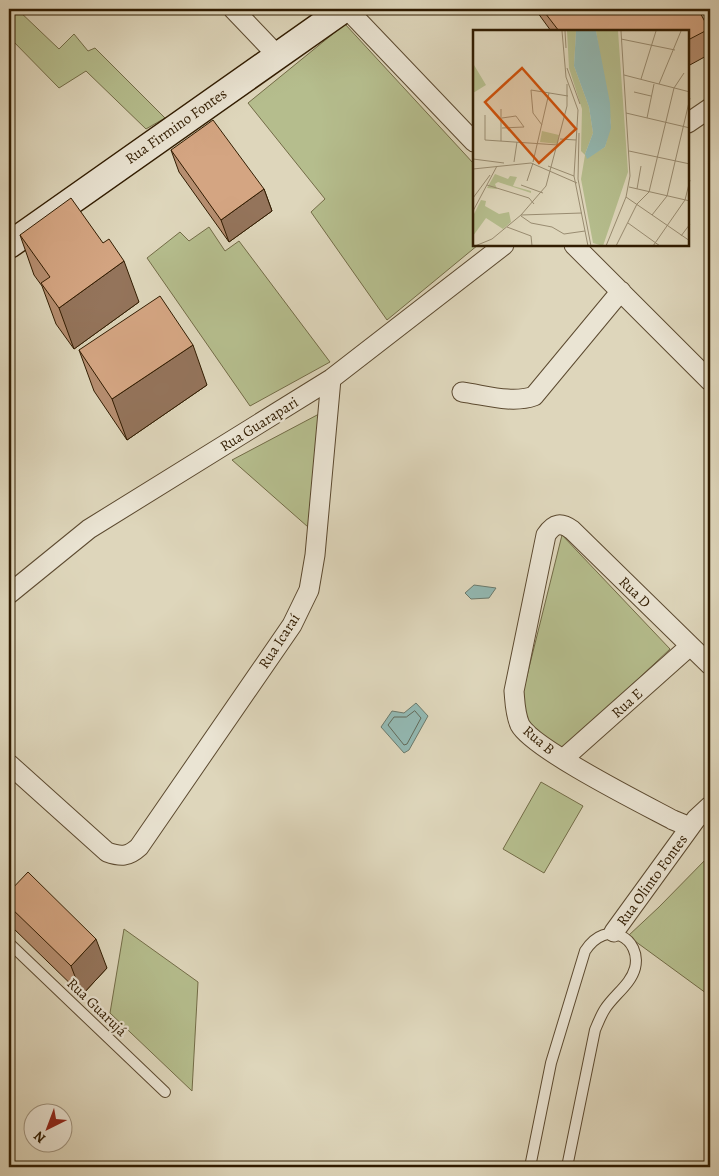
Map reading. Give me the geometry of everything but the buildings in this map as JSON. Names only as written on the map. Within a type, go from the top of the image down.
[{"type":"street","points":[[233,9],[277,55]]},
{"type":"street","points":[[346,9],[473,141]]},
{"type":"street","name":"Rua Firmino Fontes","points":[[9,245],[277,55],[346,9]]},
{"type":"street","points":[[689,122],[710,108]]},
{"type":"street","name":"Rua Guarapari","points":[[9,594],[89,529],[331,379],[503,246]]},
{"type":"street","points":[[575,246],[710,381]]},
{"type":"street","points":[[462,392],[511,399],[524,399],[534,396],[621,291]]},
{"type":"street","name":"Rua Icaraí","points":[[9,764],[107,852],[119,856],[130,854],[139,847],[292,625],[309,590],[315,555],[331,379]]},
{"type":"street","name":"Rua D","points":[[559,524],[565,525],[572,530],[710,665]]},
{"type":"street","name":"Rua B","points":[[559,524],[550,528],[546,535],[514,690],[515,710],[520,725],[528,735],[563,759],[673,820],[690,827]]},
{"type":"street","name":"Rua E","points":[[563,759],[690,646]]},
{"type":"street","name":"Rua Olinto Fontes","points":[[614,932],[690,827],[710,806]]},
{"type":"lane","points":[[530,1167],[551,1064],[586,951],[592,940],[604,933],[614,932],[627,940],[635,952],[635,968],[605,1009],[595,1030],[567,1167]]},
{"type":"lane","name":"Rua Guarujá","points":[[9,943],[165,1092]]},
{"type":"green space","points":[[9,9],[17,9],[59,49],[74,34],[88,51],[95,48],[165,118],[146,129],[86,71],[59,88],[9,37]]},
{"type":"green space","points":[[345,24],[473,163],[473,246],[477,246],[387,320],[311,212],[325,199],[248,103]]},
{"type":"green space","points":[[209,227],[225,251],[239,241],[330,362],[250,406],[147,258],[180,232],[189,241]]},
{"type":"green space","points":[[319,414],[308,527],[232,460]]},
{"type":"green space","points":[[562,535],[670,649],[559,753],[516,720]]},
{"type":"green space","points":[[541,782],[583,806],[544,873],[503,849]]},
{"type":"green space","points":[[710,855],[710,996],[628,936]]},
{"type":"green space","points":[[124,929],[198,982],[192,1091],[110,1013]]},
{"type":"water","points":[[474,585],[496,588],[489,598],[471,599],[465,593]]},
{"type":"water","points":[[416,703],[428,716],[409,750],[404,753],[381,727],[392,711],[404,713]]}]
